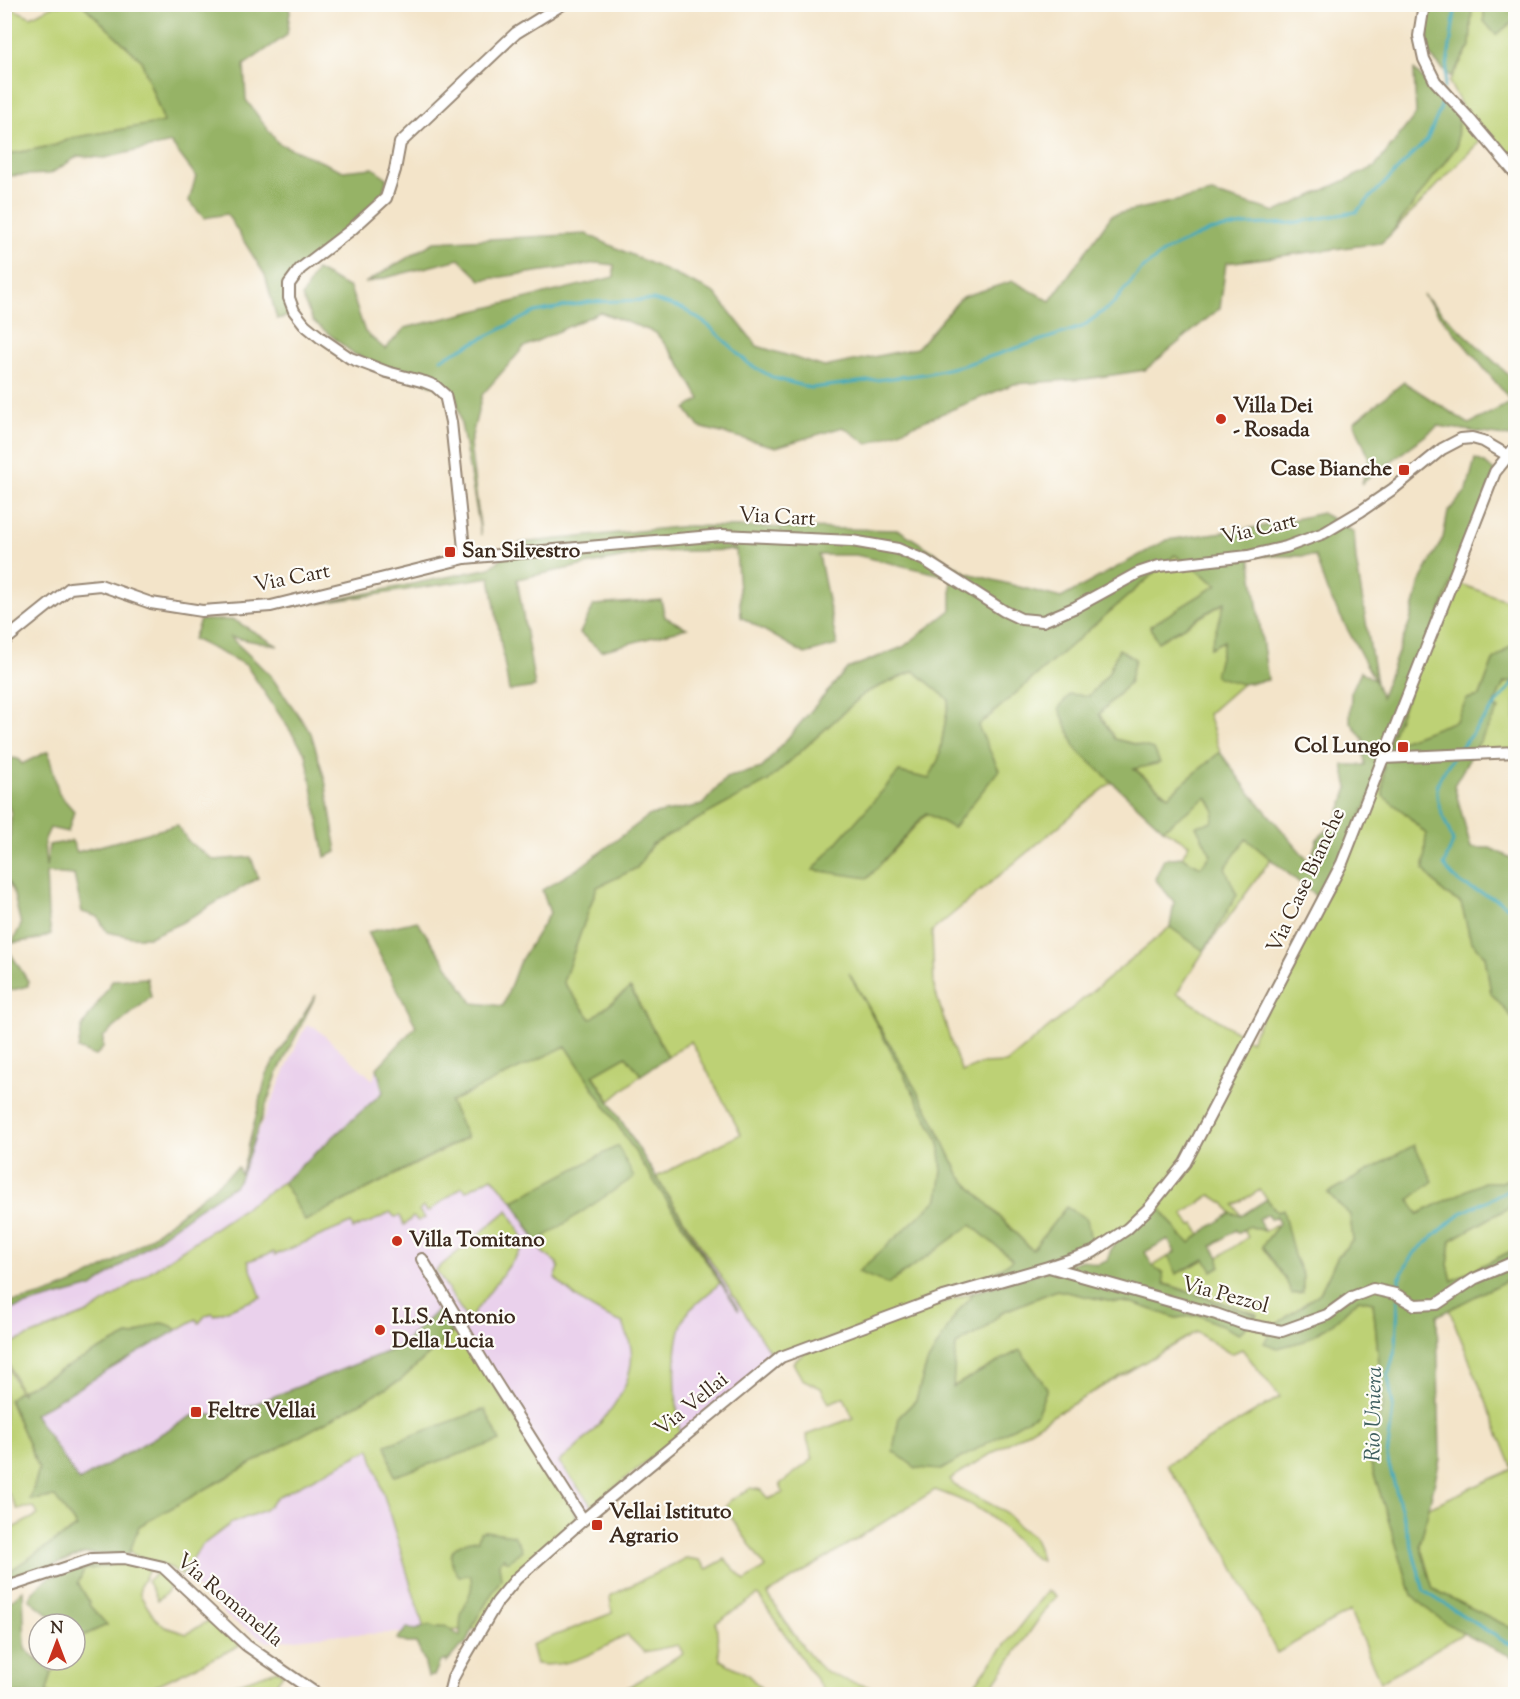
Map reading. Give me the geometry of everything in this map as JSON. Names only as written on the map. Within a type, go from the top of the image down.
[{"type":"street","points":[[465,558],[451,422],[445,395],[435,386],[425,382],[387,372],[350,358],[321,338],[305,325],[294,311],[289,298],[289,284],[300,269],[351,230],[386,198],[395,170],[400,143],[516,33],[563,4]]},
{"type":"street","points":[[1424,4],[1419,36],[1424,59],[1435,81],[1515,174]]},
{"type":"street","name":"Via Cart","points":[[4,641],[70,588],[100,585],[151,603],[202,611],[271,606],[465,558],[722,534],[852,541],[898,549],[924,560],[1004,611],[1021,619],[1043,621],[1076,607],[1138,573],[1159,566],[1248,556],[1286,547],[1324,533],[1361,511],[1393,489],[1442,449],[1461,439],[1483,441],[1507,455]]},
{"type":"street","name":"Via Case Bianche","points":[[1048,1267],[1093,1251],[1127,1228],[1149,1208],[1185,1163],[1342,863],[1495,472],[1515,446]]},
{"type":"street","points":[[1383,758],[1515,752]]},
{"type":"street","points":[[422,1259],[491,1375],[583,1520]]},
{"type":"street","name":"Via Pezzol","points":[[1048,1267],[1244,1324],[1282,1331],[1327,1315],[1352,1297],[1373,1289],[1400,1297],[1415,1305],[1437,1304],[1474,1279],[1515,1261]]},
{"type":"street","name":"Via Vellai","points":[[449,1695],[459,1666],[504,1593],[516,1579],[583,1520],[781,1357],[940,1298],[1048,1267]]},
{"type":"street","name":"Via Romanella","points":[[4,1588],[92,1559],[124,1558],[163,1567],[246,1645],[317,1695]]},
{"type":"shaded area","name":"I.I.S. Antonio Della Lucia","points":[[533,983],[768,1349],[771,1360],[580,1515],[425,1632],[331,1635],[268,1642],[226,1616],[212,1599],[171,1568],[134,1555],[55,1450],[23,1399],[5,1357],[4,1311],[92,1287],[198,1209],[234,1186],[307,1025],[315,1027],[373,1080],[377,1068],[416,1026],[510,1005]]},
{"type":"green space","points":[[287,4],[290,11],[287,35],[244,65],[246,100],[278,143],[343,171],[373,168],[387,178],[382,196],[285,283],[290,316],[277,319],[265,275],[227,214],[204,218],[189,201],[196,176],[171,143],[104,158],[78,156],[50,174],[5,176],[5,155],[56,145],[72,138],[164,122],[141,60],[83,5]]},
{"type":"green space","points":[[4,5],[31,17],[54,5],[83,5],[141,60],[164,122],[72,138],[56,145],[5,155]]},
{"type":"green space","points":[[1425,5],[1472,5],[1470,46],[1451,77],[1429,55]]},
{"type":"green space","points":[[1472,5],[1484,5],[1484,21],[1496,35],[1515,20],[1515,164],[1494,137],[1467,116],[1449,82],[1470,46]]},
{"type":"green space","points":[[1484,5],[1515,5],[1515,20],[1496,35],[1484,21]]},
{"type":"green space","points":[[1414,70],[1458,114],[1457,146],[1389,236],[1381,243],[1226,263],[1220,308],[1145,370],[1086,379],[1014,384],[868,444],[843,427],[776,447],[699,427],[686,409],[700,399],[678,361],[656,333],[600,312],[524,347],[482,395],[470,444],[481,535],[456,395],[354,354],[313,321],[302,297],[316,270],[350,288],[365,332],[385,349],[405,328],[614,277],[614,265],[598,263],[481,280],[459,259],[365,283],[434,242],[586,234],[715,293],[757,346],[824,367],[917,348],[962,297],[1013,281],[1050,301],[1112,215],[1212,193],[1276,212],[1375,167],[1416,114]]},
{"type":"green space","points":[[1458,114],[1479,142],[1389,236],[1457,146]]},
{"type":"green space","points":[[1423,295],[1515,381],[1515,432],[1510,437],[1438,426],[1362,483],[1369,458],[1354,422],[1404,382],[1469,424],[1512,402]]},
{"type":"green space","points":[[1475,459],[1485,463],[1495,472],[1388,746],[1456,721],[1467,699],[1480,696],[1493,661],[1514,643],[1515,638],[1515,681],[1504,683],[1493,707],[1499,709],[1454,785],[1471,848],[1490,848],[1515,860],[1515,1021],[1491,993],[1485,956],[1471,941],[1461,903],[1444,893],[1424,870],[1426,834],[1405,813],[1383,796],[1384,765],[1322,901],[1246,839],[1225,868],[1237,895],[1204,951],[1170,927],[1174,902],[1155,879],[1164,859],[1182,857],[1201,867],[1211,855],[1196,826],[1212,822],[1215,811],[1207,797],[1163,829],[1076,749],[1059,708],[1070,694],[1089,696],[1108,674],[1119,649],[1135,659],[1129,683],[1099,714],[1115,739],[1154,749],[1160,763],[1134,769],[1168,796],[1220,752],[1246,788],[1310,863],[1317,839],[1336,822],[1348,788],[1343,765],[1365,765],[1363,739],[1350,721],[1351,693],[1361,671],[1375,681],[1327,591],[1315,556],[1250,556],[1268,680],[1242,684],[1215,676],[1224,641],[1210,648],[1225,602],[1158,642],[1150,626],[1217,585],[1175,555],[978,726],[999,770],[953,828],[926,813],[868,878],[813,870],[899,772],[929,779],[939,758],[949,700],[914,671],[865,693],[768,781],[652,844],[637,868],[597,887],[563,982],[591,1019],[630,988],[668,1057],[641,1075],[626,1056],[593,1075],[739,1311],[566,1046],[450,1102],[467,1137],[305,1221],[283,1182],[383,1092],[377,1068],[416,1026],[368,932],[417,921],[473,1003],[503,1006],[519,963],[550,913],[542,890],[579,868],[650,815],[702,805],[726,778],[762,768],[847,669],[903,647],[951,610],[951,577],[856,555],[819,555],[837,645],[805,654],[741,617],[736,550],[649,552],[517,579],[535,687],[509,691],[490,577],[315,604],[490,568],[520,543],[688,526],[899,530],[967,573],[1061,598],[1167,540],[1259,527],[1322,513],[1354,532],[1356,560],[1376,683],[1381,697],[1410,621],[1421,579],[1443,538],[1448,512],[1467,490]]},
{"type":"green space","points":[[1175,555],[1217,585],[1150,627],[1158,642],[1226,602],[1211,647],[1225,640],[1215,676],[1242,684],[1208,714],[1220,752],[1168,796],[1134,768],[1099,714],[1129,683],[1135,659],[1119,649],[1108,674],[1089,696],[1075,746],[1112,782],[932,931],[934,987],[962,1072],[981,1064],[1006,1063],[1170,927],[1204,951],[1177,993],[1250,1041],[1332,884],[1386,749],[1383,796],[1405,813],[1426,834],[1424,870],[1444,893],[1461,903],[1471,941],[1485,956],[1491,993],[1515,1021],[1515,1176],[1502,1182],[1484,1183],[1418,1214],[1409,1200],[1328,1193],[1350,1215],[1353,1240],[1338,1256],[1320,1293],[1277,1324],[1333,1323],[1359,1299],[1373,1302],[1383,1404],[1369,1458],[1412,1595],[1464,1633],[1380,1682],[1350,1611],[1277,1653],[1227,1554],[1166,1465],[1280,1397],[1242,1349],[1231,1354],[1196,1332],[950,1479],[954,1485],[1004,1511],[1018,1526],[1033,1537],[1041,1561],[1030,1554],[984,1512],[935,1490],[768,1594],[802,1646],[824,1670],[872,1688],[901,1694],[826,1694],[758,1595],[716,1623],[720,1660],[747,1674],[767,1694],[617,1694],[683,1653],[678,1645],[644,1652],[627,1635],[572,1661],[548,1665],[536,1664],[531,1645],[612,1613],[610,1596],[686,1558],[699,1560],[707,1569],[725,1559],[745,1581],[765,1567],[725,1508],[729,1501],[751,1488],[761,1490],[768,1499],[783,1493],[780,1484],[813,1459],[806,1435],[853,1418],[844,1397],[829,1403],[821,1388],[802,1379],[793,1363],[809,1349],[974,1292],[925,1369],[916,1400],[899,1417],[1037,1414],[1047,1388],[1020,1350],[952,1387],[956,1345],[984,1329],[1002,1312],[1057,1290],[1108,1301],[1133,1303],[1176,1318],[1199,1315],[1257,1314],[1163,1283],[1163,1273],[1153,1266],[1169,1256],[1176,1274],[1206,1259],[1212,1271],[1220,1266],[1219,1257],[1248,1237],[1243,1229],[1249,1226],[1264,1231],[1280,1224],[1262,1247],[1286,1280],[1303,1276],[1294,1256],[1282,1210],[1278,1213],[1260,1190],[1234,1205],[1241,1216],[1231,1213],[1225,1204],[1211,1195],[1183,1214],[1191,1226],[1194,1224],[1200,1234],[1190,1244],[1180,1235],[1158,1205],[1149,1208],[1093,1252],[1032,1250],[960,1176],[930,1114],[863,998],[939,1141],[942,1171],[938,1199],[859,1272],[888,1284],[971,1225],[1014,1260],[973,1287],[771,1360],[768,1349],[656,1177],[741,1134],[691,1041],[668,1057],[631,989],[591,1019],[563,982],[597,887],[637,868],[652,844],[768,781],[865,693],[914,671],[949,699],[939,759],[929,779],[899,772],[868,878],[927,813],[978,726]]},
{"type":"green space","points":[[1451,581],[1515,603],[1514,643],[1493,661],[1480,696],[1467,699],[1456,721],[1387,746]]},
{"type":"green space","points":[[661,600],[665,617],[687,628],[601,651],[580,633],[594,605]]},
{"type":"green space","points":[[200,620],[234,620],[278,646],[230,637],[270,675],[311,733],[325,780],[337,852],[325,857],[306,754],[246,665],[193,639]]},
{"type":"green space","points":[[1515,681],[1515,752],[1471,754],[1499,709],[1493,707],[1504,683]]},
{"type":"green space","points":[[48,751],[59,794],[74,811],[68,832],[50,828],[44,841],[46,868],[49,845],[72,841],[77,852],[177,825],[189,842],[214,860],[251,857],[258,878],[181,923],[149,937],[132,937],[107,932],[98,917],[82,912],[74,875],[46,873],[51,934],[39,939],[12,943],[21,925],[13,891],[5,876],[5,852],[9,850],[11,813],[5,797],[5,765],[13,758],[18,759],[22,764]]},
{"type":"green space","points":[[1207,796],[1215,811],[1212,822],[1211,855],[1201,868],[1182,857],[1189,844],[1163,829]]},
{"type":"green space","points":[[1246,838],[1271,859],[1204,951],[1225,868]]},
{"type":"green space","points":[[9,951],[28,981],[28,986],[5,992],[5,954]]},
{"type":"green space","points":[[849,973],[930,1114],[960,1176],[1032,1250],[1066,1207],[1087,1219],[1093,1252],[973,1287],[1013,1260],[971,1225],[888,1284],[858,1272],[938,1199],[942,1171],[939,1141]]},
{"type":"green space","points":[[147,978],[151,997],[103,1037],[103,1048],[95,1056],[78,1049],[82,1027],[113,980]]},
{"type":"green space","points":[[316,995],[277,1074],[241,1177],[234,1186],[198,1209],[92,1287],[5,1311],[5,1303],[38,1297],[100,1270],[158,1232],[238,1167],[241,1176],[267,1073]]},
{"type":"green space","points":[[566,1045],[720,1283],[689,1311],[679,1336],[676,1370],[680,1434],[592,1506],[559,1462],[597,1427],[619,1397],[627,1381],[631,1365],[629,1339],[623,1323],[586,1305],[555,1278],[559,1268],[557,1263],[542,1252],[513,1201],[492,1177],[466,1191],[462,1187],[428,1212],[423,1207],[419,1211],[425,1218],[418,1221],[413,1217],[404,1225],[400,1216],[395,1217],[390,1212],[353,1229],[351,1223],[275,1255],[274,1252],[248,1261],[261,1297],[214,1315],[213,1313],[206,1315],[199,1323],[196,1319],[177,1330],[160,1323],[133,1336],[128,1335],[22,1390],[22,1396],[4,1346],[90,1312],[283,1182],[305,1221],[467,1138],[450,1102]]},
{"type":"green space","points":[[626,1056],[641,1075],[610,1101],[593,1074]]},
{"type":"green space","points":[[1414,1145],[1433,1181],[1409,1200],[1418,1214],[1484,1182],[1502,1182],[1515,1176],[1515,1204],[1451,1240],[1448,1265],[1452,1281],[1515,1249],[1515,1276],[1437,1316],[1440,1459],[1420,1545],[1433,1589],[1515,1630],[1515,1658],[1474,1639],[1447,1623],[1434,1615],[1412,1595],[1369,1458],[1383,1404],[1373,1302],[1359,1299],[1333,1323],[1304,1341],[1278,1348],[1264,1343],[1277,1324],[1320,1293],[1338,1256],[1353,1240],[1350,1215],[1328,1193]]},
{"type":"green space","points":[[618,1146],[634,1177],[537,1242],[513,1201]]},
{"type":"green space","points":[[1267,1199],[1277,1212],[1283,1210],[1294,1256],[1303,1276],[1303,1292],[1292,1294],[1286,1280],[1262,1246],[1279,1224],[1276,1216],[1270,1219],[1268,1214],[1258,1219],[1264,1231],[1249,1226],[1238,1233],[1236,1230],[1212,1246],[1219,1257],[1220,1266],[1212,1271],[1205,1259],[1176,1274],[1169,1256],[1175,1252],[1168,1239],[1145,1252],[1153,1266],[1163,1273],[1164,1284],[1257,1315],[1239,1334],[1199,1315],[1176,1318],[1133,1303],[1108,1301],[1057,1290],[1002,1312],[984,1329],[956,1345],[953,1387],[1020,1350],[1047,1388],[1037,1414],[941,1470],[916,1468],[893,1451],[899,1417],[916,1400],[927,1363],[956,1314],[974,1292],[1083,1260],[1097,1265],[1107,1261],[1112,1247],[1158,1205],[1180,1235],[1190,1243],[1231,1213],[1241,1216]]},
{"type":"green space","points":[[1515,1204],[1515,1249],[1452,1281],[1448,1265],[1451,1240]]},
{"type":"green space","points":[[508,1210],[526,1243],[468,1321],[436,1270]]},
{"type":"green space","points":[[1515,1276],[1515,1630],[1433,1589],[1420,1545],[1429,1507],[1513,1469],[1449,1309]]},
{"type":"green space","points":[[439,1309],[452,1332],[401,1380],[139,1526],[129,1554],[83,1554],[5,1584],[5,1574],[77,1527],[55,1497],[30,1500],[39,1469],[9,1399],[19,1391],[22,1394],[22,1390],[128,1335],[133,1336],[155,1324],[165,1324],[177,1330],[34,1414],[79,1481],[192,1416],[229,1414],[399,1347]]},
{"type":"green space","points":[[458,1328],[577,1516],[576,1522],[535,1557],[477,1629],[425,1632],[370,1449],[279,1496],[265,1510],[232,1523],[201,1546],[182,1576],[171,1568],[134,1555],[130,1550],[139,1526],[401,1380]]},
{"type":"green space","points":[[4,1357],[19,1391],[9,1400],[39,1469],[30,1500],[55,1496],[77,1527],[5,1574],[5,1532],[38,1515],[34,1507],[17,1509],[8,1492],[5,1494]]},
{"type":"green space","points":[[485,1409],[500,1441],[394,1476],[386,1445]]},
{"type":"green space","points":[[480,1532],[514,1535],[522,1550],[509,1561],[505,1561],[504,1558],[499,1563],[501,1579],[477,1618],[465,1645],[459,1648],[446,1663],[446,1660],[440,1662],[434,1676],[428,1677],[424,1660],[416,1643],[407,1643],[397,1639],[407,1628],[416,1630],[429,1625],[435,1628],[445,1626],[460,1636],[462,1611],[472,1586],[470,1575],[459,1576],[454,1568],[451,1555],[457,1546],[478,1540]]},
{"type":"green space","points":[[93,1560],[125,1562],[151,1567],[140,1586],[140,1595],[154,1617],[165,1627],[187,1634],[208,1621],[239,1646],[138,1694],[46,1694],[52,1672],[87,1672],[87,1634],[107,1625],[89,1605],[78,1583],[84,1570],[108,1565]]},
{"type":"green space","points":[[93,1560],[110,1565],[84,1570],[78,1583],[89,1605],[107,1625],[87,1634],[87,1612],[46,1612],[29,1599],[40,1584],[66,1570]]},
{"type":"green space","points":[[159,1571],[172,1580],[168,1591],[158,1600],[147,1581]]},
{"type":"green space","points":[[23,1590],[27,1672],[52,1672],[46,1694],[5,1694],[5,1606]]},
{"type":"green space","points":[[1047,1591],[1056,1597],[987,1694],[967,1694]]},
{"type":"green space","points":[[277,1670],[283,1674],[276,1684],[289,1694],[208,1694]]},
{"type":"waterway","points":[[1444,88],[1456,4]]},
{"type":"waterway","points":[[441,359],[535,312],[589,302],[653,300],[684,309],[709,326],[749,364],[774,378],[811,388],[925,374],[964,365],[1082,327],[1113,304],[1141,270],[1167,250],[1209,231],[1245,225],[1292,223],[1356,212],[1427,140],[1440,110],[1443,94]]},
{"type":"waterway","name":"Rio Uniera","points":[[1458,751],[1516,680]]},
{"type":"waterway","name":"Rio Uniera","points":[[1452,759],[1440,777],[1437,788],[1439,804],[1453,842],[1444,865],[1461,883],[1499,900],[1516,914]]},
{"type":"waterway","name":"Rio Uniera","points":[[1399,1293],[1399,1279],[1413,1254],[1461,1213],[1516,1187]]},
{"type":"waterway","name":"Rio Uniera","points":[[1398,1300],[1396,1346],[1388,1376],[1393,1407],[1387,1458],[1424,1591],[1505,1642],[1516,1646]]},
{"type":"place","name":"Villa Dei - Rosada","points":[[1221,419]]},
{"type":"place","name":"Case Bianche","points":[[1404,470]]},
{"type":"place","name":"San Silvestro","points":[[450,552]]},
{"type":"place","name":"Col Lungo","points":[[1403,747]]},
{"type":"place","name":"Villa Tomitano","points":[[397,1241]]},
{"type":"place","name":"I.I.S. Antonio Della Lucia","points":[[380,1330]]},
{"type":"place","name":"Feltre Vellai","points":[[196,1412]]},
{"type":"place","name":"Vellai Istituto Agrario","points":[[597,1525]]}]
